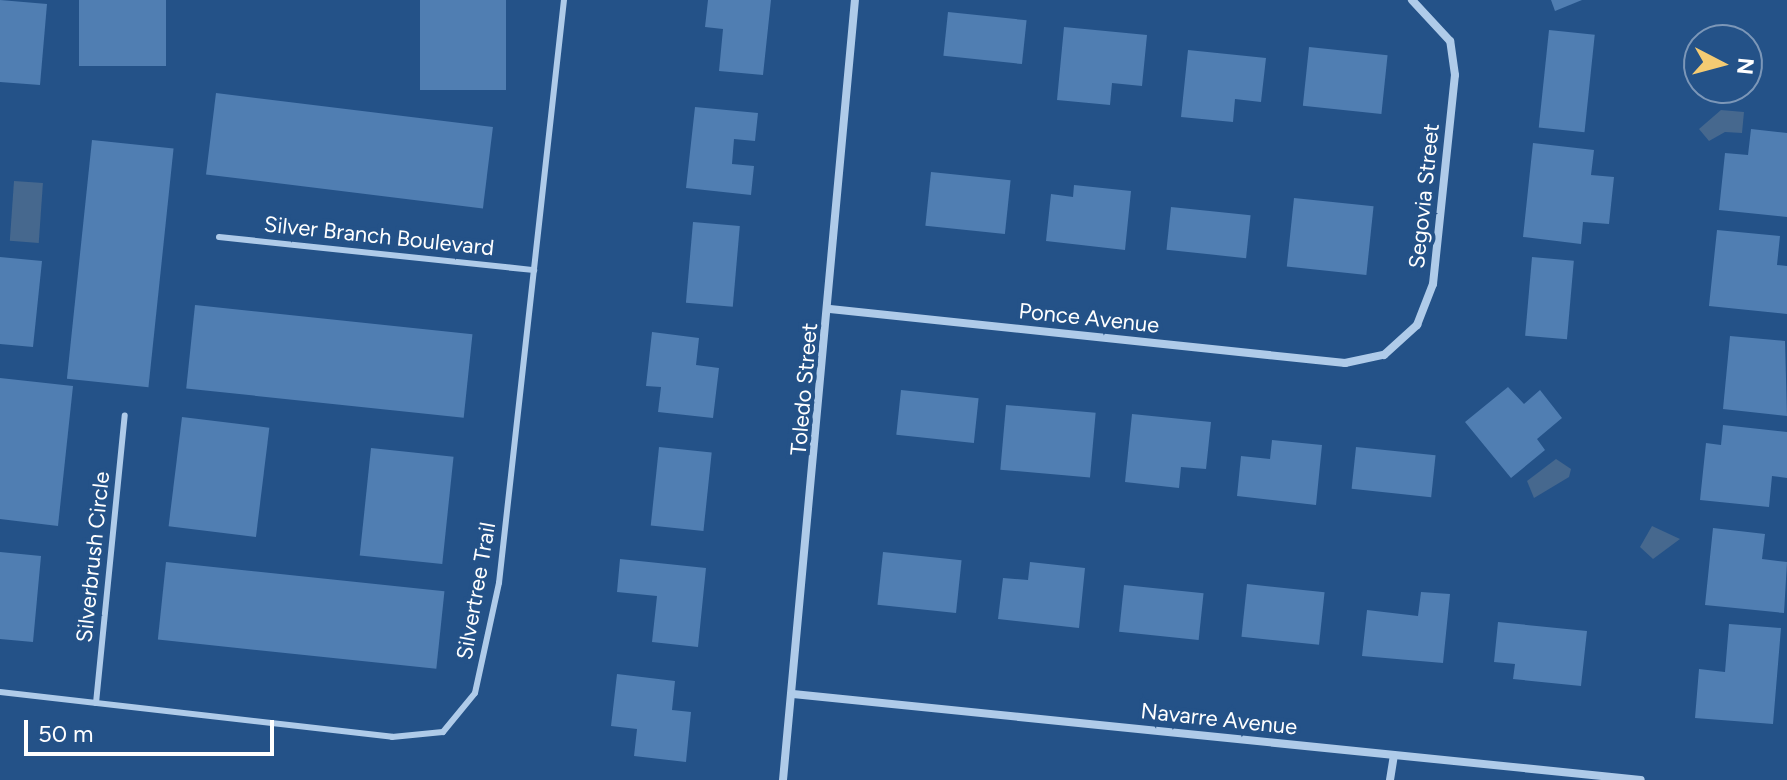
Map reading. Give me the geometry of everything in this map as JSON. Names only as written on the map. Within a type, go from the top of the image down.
[{"type":"street","name":"Toledo Street","points":[[783,780],[830,309],[855,0]]},
{"type":"street","name":"Segovia Street","points":[[1345,363],[1384,355],[1417,325],[1433,284],[1455,75],[1450,41],[1412,0]]},
{"type":"street","name":"Ponce Avenue","points":[[830,309],[1345,363]]},
{"type":"street","name":"Navarre Avenue","points":[[793,694],[1641,780]]},
{"type":"street","points":[[1390,780],[1394,755]]},
{"type":"lane","name":"Silvertree Trail","points":[[0,692],[392,737],[443,732],[475,693],[499,583],[564,0]]},
{"type":"lane","name":"Silver Branch Boulevard","points":[[219,237],[534,270]]},
{"type":"lane","name":"Silverbrush Circle","points":[[96,703],[125,415]]},
{"type":"water","points":[[1721,110],[1744,112],[1742,133],[1725,132],[1709,141],[1699,129]]},
{"type":"water","points":[[14,181],[43,183],[39,243],[10,241]]},
{"type":"water","points":[[1556,459],[1571,469],[1569,477],[1534,498],[1527,481]]},
{"type":"water","points":[[1652,526],[1680,539],[1653,559],[1640,547]]},
{"type":"building","points":[[0,0],[47,4],[40,85],[0,82]]},
{"type":"building","points":[[79,0],[166,0],[166,66],[79,66]]},
{"type":"building","points":[[420,0],[506,0],[506,90],[420,90]]},
{"type":"building","points":[[708,0],[771,0],[763,75],[719,71],[723,29],[705,27]]},
{"type":"building","points":[[1551,0],[1582,0],[1555,11]]},
{"type":"building","points":[[948,12],[1027,20],[1022,64],[943,56]]},
{"type":"building","points":[[1064,27],[1147,35],[1142,86],[1112,83],[1110,105],[1057,100]]},
{"type":"building","points":[[1549,30],[1595,35],[1585,132],[1539,127]]},
{"type":"building","points":[[1309,47],[1388,55],[1381,114],[1303,106]]},
{"type":"building","points":[[1188,50],[1266,58],[1261,102],[1235,99],[1233,122],[1181,117]]},
{"type":"building","points":[[216,93],[493,127],[483,208],[206,174]]},
{"type":"building","points":[[695,107],[758,113],[755,141],[734,139],[732,164],[754,166],[751,195],[686,188]]},
{"type":"building","points":[[1751,129],[1787,133],[1787,217],[1719,210],[1725,153],[1748,155]]},
{"type":"building","points":[[92,140],[174,149],[148,387],[67,379]]},
{"type":"building","points":[[1533,143],[1594,150],[1591,175],[1614,177],[1609,224],[1583,222],[1581,244],[1523,237]]},
{"type":"building","points":[[931,172],[1011,180],[1005,234],[925,226]]},
{"type":"building","points":[[1074,185],[1131,191],[1125,250],[1046,241],[1051,194],[1073,197]]},
{"type":"building","points":[[1294,198],[1374,206],[1366,275],[1287,267]]},
{"type":"building","points":[[1171,207],[1251,215],[1246,258],[1167,250]]},
{"type":"building","points":[[693,222],[740,226],[733,307],[686,303]]},
{"type":"building","points":[[1717,230],[1780,236],[1777,265],[1787,266],[1787,314],[1709,306]]},
{"type":"building","points":[[0,257],[42,261],[33,347],[0,344]]},
{"type":"building","points":[[1532,257],[1574,261],[1567,339],[1525,336]]},
{"type":"building","points":[[195,305],[472,334],[464,418],[186,389]]},
{"type":"building","points":[[652,332],[699,338],[696,365],[719,368],[713,418],[658,412],[661,387],[646,386]]},
{"type":"building","points":[[1730,336],[1785,341],[1787,416],[1723,409]]},
{"type":"building","points":[[0,378],[73,386],[58,526],[0,519]]},
{"type":"building","points":[[1508,387],[1524,404],[1540,390],[1562,418],[1537,439],[1545,450],[1511,478],[1465,422]]},
{"type":"building","points":[[901,390],[979,398],[974,443],[896,435]]},
{"type":"building","points":[[1006,405],[1096,413],[1090,478],[1000,470]]},
{"type":"building","points":[[1132,414],[1211,422],[1206,469],[1181,467],[1179,488],[1125,482]]},
{"type":"building","points":[[182,417],[269,428],[256,537],[169,526]]},
{"type":"building","points":[[1723,425],[1787,432],[1787,478],[1772,476],[1769,507],[1700,500],[1706,443],[1721,445]]},
{"type":"building","points":[[1272,440],[1322,445],[1316,505],[1237,496],[1241,456],[1270,459]]},
{"type":"building","points":[[659,447],[712,453],[703,531],[651,526]]},
{"type":"building","points":[[1356,447],[1436,455],[1431,497],[1352,489]]},
{"type":"building","points":[[371,448],[454,457],[442,564],[360,555]]},
{"type":"building","points":[[1713,528],[1765,534],[1762,559],[1787,562],[1784,613],[1705,605]]},
{"type":"building","points":[[0,552],[41,556],[33,642],[0,639]]},
{"type":"building","points":[[883,552],[962,560],[956,613],[877,605]]},
{"type":"building","points":[[620,559],[706,568],[698,647],[652,642],[657,596],[617,592]]},
{"type":"building","points":[[166,562],[444,591],[436,669],[158,640]]},
{"type":"building","points":[[1030,562],[1085,568],[1079,628],[998,619],[1003,578],[1028,580]]},
{"type":"building","points":[[1247,584],[1325,592],[1319,645],[1241,637]]},
{"type":"building","points":[[1124,585],[1204,593],[1199,640],[1119,632]]},
{"type":"building","points":[[1421,592],[1450,594],[1443,663],[1362,656],[1367,610],[1418,616]]},
{"type":"building","points":[[1498,622],[1587,631],[1581,686],[1513,679],[1515,664],[1494,662]]},
{"type":"building","points":[[1729,624],[1781,628],[1773,724],[1695,718],[1699,669],[1725,672]]},
{"type":"building","points":[[617,674],[675,681],[672,710],[691,712],[686,762],[634,756],[637,729],[611,726]]}]
